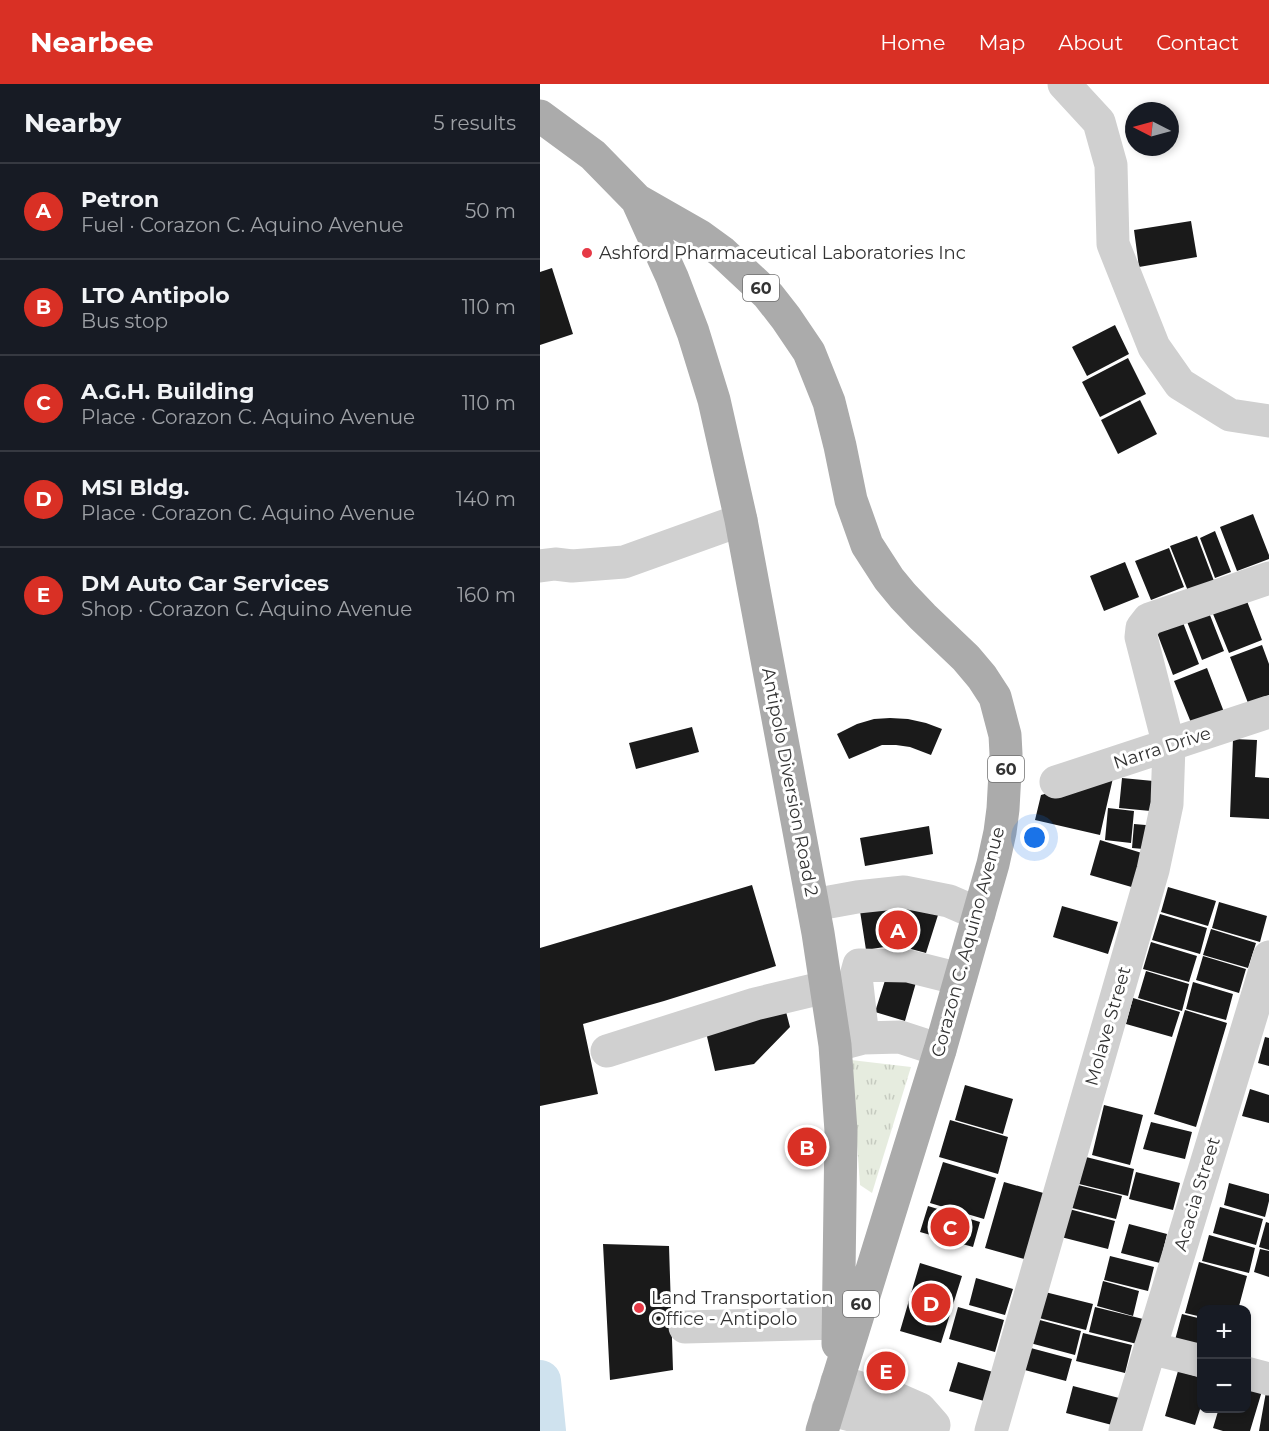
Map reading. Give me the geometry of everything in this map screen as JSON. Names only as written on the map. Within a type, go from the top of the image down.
[{"type":"main road","name":"Corazon C. Aquino Avenue","points":[[540,116],[593,155],[637,200],[700,236],[722,252],[768,295],[809,352],[829,402],[851,500],[867,545],[903,596],[966,658],[995,697],[1005,735],[1005,781],[1000,832],[980,914],[829,1407]]},
{"type":"main road","name":"Antipolo Diversion Road 2","points":[[637,200],[672,277],[693,332],[714,400],[741,520],[813,904],[826,987],[849,1042],[841,1131],[838,1323],[829,1407]]},
{"type":"main road","points":[[672,277],[670,259],[674,245],[683,239],[700,236]]},
{"type":"main road","points":[[840,1223],[849,1251],[866,1257],[885,1227]]},
{"type":"street","points":[[1065,84],[1099,122],[1111,165],[1113,244],[1154,347],[1180,384],[1230,415],[1269,421]]},
{"type":"street","points":[[540,566],[624,562],[741,520]]},
{"type":"street","name":"Molave Street","points":[[991,1431],[1153,870],[1167,804],[1169,746],[1141,637],[1142,628],[1149,619],[1269,578]]},
{"type":"street","name":"Narra Drive","points":[[1056,782],[1269,712]]},
{"type":"street","points":[[813,904],[904,892],[949,901],[980,914]]},
{"type":"street","name":"Acacia Street","points":[[1125,1431],[1269,957]]},
{"type":"street","points":[[940,1050],[900,1037],[849,1042],[859,965],[908,966],[960,979]]},
{"type":"street","points":[[607,1051],[754,1004],[826,987]]},
{"type":"street","points":[[685,1327],[838,1323]]},
{"type":"street","points":[[1150,1348],[1197,1360]]},
{"type":"street","points":[[1251,1374],[1269,1379]]},
{"type":"street","points":[[829,1407],[917,1424]]},
{"type":"green space","points":[[851,1060],[911,1067],[872,1193],[860,1185]]},
{"type":"building","points":[[1191,221],[1197,257],[1139,267],[1134,230]]},
{"type":"building","points":[[552,268],[573,334],[540,345],[540,272]]},
{"type":"building","points":[[1115,325],[1129,354],[1087,376],[1072,347]]},
{"type":"building","points":[[1128,358],[1146,394],[1100,417],[1082,382]]},
{"type":"building","points":[[1140,400],[1157,434],[1118,454],[1101,420]]},
{"type":"building","points":[[1253,514],[1269,559],[1237,571],[1220,527]]},
{"type":"building","points":[[1215,531],[1231,572],[1215,578],[1200,538]]},
{"type":"building","points":[[1197,536],[1214,581],[1188,591],[1170,546]]},
{"type":"building","points":[[1169,548],[1184,587],[1151,600],[1135,561]]},
{"type":"building","points":[[1125,562],[1139,597],[1104,611],[1090,576]]},
{"type":"building","points":[[1245,596],[1262,640],[1229,653],[1211,609]]},
{"type":"building","points":[[1206,605],[1224,651],[1202,660],[1184,614]]},
{"type":"building","points":[[1182,620],[1199,664],[1173,675],[1156,630]]},
{"type":"building","points":[[1262,645],[1269,664],[1269,695],[1248,703],[1230,657]]},
{"type":"building","points":[[1207,668],[1224,712],[1192,725],[1174,681]]},
{"type":"building","points":[[874,719],[908,719],[942,729],[931,755],[910,747],[882,745],[849,759],[837,734],[857,724]]},
{"type":"building","points":[[692,727],[699,752],[636,769],[629,743]]},
{"type":"building","points":[[1233,739],[1257,740],[1255,777],[1269,778],[1269,819],[1230,817]]},
{"type":"building","points":[[1106,777],[1113,778],[1100,835],[1035,820],[1041,795]]},
{"type":"building","points":[[1122,778],[1164,782],[1161,812],[1119,808]]},
{"type":"building","points":[[1108,808],[1134,811],[1131,843],[1105,840]]},
{"type":"building","points":[[1134,824],[1157,826],[1155,850],[1132,848]]},
{"type":"building","points":[[929,826],[933,854],[865,866],[860,838]]},
{"type":"building","points":[[1100,840],[1145,854],[1135,888],[1090,875]]},
{"type":"building","points":[[752,885],[776,966],[583,1024],[598,1094],[540,1106],[540,948]]},
{"type":"building","points":[[1168,887],[1216,901],[1208,926],[1161,912]]},
{"type":"building","points":[[1219,902],[1267,916],[1260,942],[1212,928]]},
{"type":"building","points":[[904,905],[938,915],[926,953],[896,945],[866,950],[860,911]]},
{"type":"building","points":[[1062,906],[1118,922],[1108,954],[1053,937]]},
{"type":"building","points":[[1160,914],[1207,928],[1200,954],[1152,940]]},
{"type":"building","points":[[1211,929],[1256,943],[1248,968],[1203,955]]},
{"type":"building","points":[[1151,942],[1197,956],[1189,982],[1143,969]]},
{"type":"building","points":[[1203,956],[1246,969],[1239,993],[1196,980]]},
{"type":"building","points":[[888,971],[917,979],[905,1021],[875,1012]]},
{"type":"building","points":[[1146,971],[1189,984],[1182,1011],[1138,998]]},
{"type":"building","points":[[1193,982],[1233,994],[1226,1020],[1186,1009]]},
{"type":"building","points":[[1133,998],[1180,1012],[1172,1037],[1126,1024]]},
{"type":"building","points":[[784,1004],[790,1027],[754,1064],[715,1071],[705,1028]]},
{"type":"building","points":[[1185,1010],[1227,1023],[1196,1127],[1154,1114]]},
{"type":"building","points":[[1265,1037],[1269,1038],[1269,1066],[1258,1063]]},
{"type":"building","points":[[965,1085],[1013,1099],[1003,1134],[955,1120]]},
{"type":"building","points":[[1250,1089],[1269,1095],[1269,1123],[1242,1116]]},
{"type":"building","points":[[1104,1105],[1143,1115],[1130,1165],[1092,1155]]},
{"type":"building","points":[[950,1120],[1008,1137],[998,1174],[939,1157]]},
{"type":"building","points":[[1151,1122],[1192,1132],[1185,1159],[1143,1149]]},
{"type":"building","points":[[1086,1157],[1134,1169],[1128,1196],[1079,1184]]},
{"type":"building","points":[[943,1162],[996,1178],[984,1219],[930,1203]]},
{"type":"building","points":[[1136,1172],[1180,1183],[1173,1210],[1129,1199]]},
{"type":"building","points":[[1004,1182],[1047,1194],[1028,1260],[985,1248]]},
{"type":"building","points":[[1229,1183],[1269,1194],[1265,1217],[1224,1205]]},
{"type":"building","points":[[1078,1185],[1122,1196],[1116,1219],[1072,1208]]},
{"type":"building","points":[[928,1206],[980,1222],[973,1247],[920,1232]]},
{"type":"building","points":[[1220,1207],[1263,1219],[1256,1245],[1213,1233]]},
{"type":"building","points":[[1069,1209],[1115,1221],[1108,1249],[1061,1237]]},
{"type":"building","points":[[1266,1222],[1269,1223],[1269,1250],[1259,1247]]},
{"type":"building","points":[[1129,1224],[1167,1234],[1160,1263],[1121,1253]]},
{"type":"building","points":[[1209,1235],[1255,1248],[1249,1273],[1202,1261]]},
{"type":"building","name":"Land Transportation Office - Antipolo","points":[[603,1244],[669,1246],[673,1370],[610,1380]]},
{"type":"building","points":[[1260,1249],[1269,1251],[1269,1277],[1254,1272]]},
{"type":"building","points":[[1110,1256],[1154,1267],[1148,1291],[1104,1280]]},
{"type":"building","points":[[1199,1262],[1247,1276],[1239,1305],[1197,1305],[1197,1316],[1185,1313]]},
{"type":"building","points":[[920,1263],[962,1276],[941,1343],[900,1331]]},
{"type":"building","points":[[976,1278],[1013,1289],[1005,1315],[969,1305]]},
{"type":"building","points":[[1103,1281],[1139,1291],[1133,1316],[1097,1306]]},
{"type":"building","points":[[1045,1292],[1093,1304],[1086,1330],[1039,1318]]},
{"type":"building","points":[[958,1307],[1004,1320],[995,1352],[949,1339]]},
{"type":"building","points":[[1095,1307],[1143,1319],[1137,1344],[1089,1332]]},
{"type":"building","points":[[1182,1314],[1197,1318],[1197,1347],[1175,1340]]},
{"type":"building","points":[[1036,1319],[1081,1331],[1075,1355],[1030,1343]]},
{"type":"building","points":[[1083,1333],[1132,1345],[1125,1373],[1076,1361]]},
{"type":"building","points":[[1027,1347],[1072,1359],[1066,1381],[1021,1369]]},
{"type":"building","points":[[958,1362],[993,1372],[984,1401],[949,1391]]},
{"type":"building","points":[[1178,1371],[1197,1377],[1197,1413],[1199,1413],[1195,1425],[1165,1416]]},
{"type":"building","points":[[1073,1386],[1119,1398],[1112,1425],[1066,1413]]},
{"type":"building","points":[[1251,1388],[1262,1391],[1250,1431],[1223,1431],[1213,1428],[1218,1413],[1251,1413]]},
{"type":"building","points":[[1266,1392],[1269,1392],[1269,1431],[1259,1431]]},
{"type":"waterway","points":[[540,1381],[545,1431]]},
{"type":"place","name":"Ashford Pharmaceutical Laboratories Inc","points":[[587,253]]},
{"type":"place","name":"Petron","points":[[898,930]]},
{"type":"place","name":"LTO Antipolo","points":[[807,1147]]},
{"type":"place","name":"A.G.H. Building","points":[[950,1227]]},
{"type":"place","name":"MSI Bldg.","points":[[931,1303]]},
{"type":"place","name":"Land Transportation Office - Antipolo","points":[[639,1308]]},
{"type":"place","name":"DM Auto Car Services","points":[[886,1371]]}]
